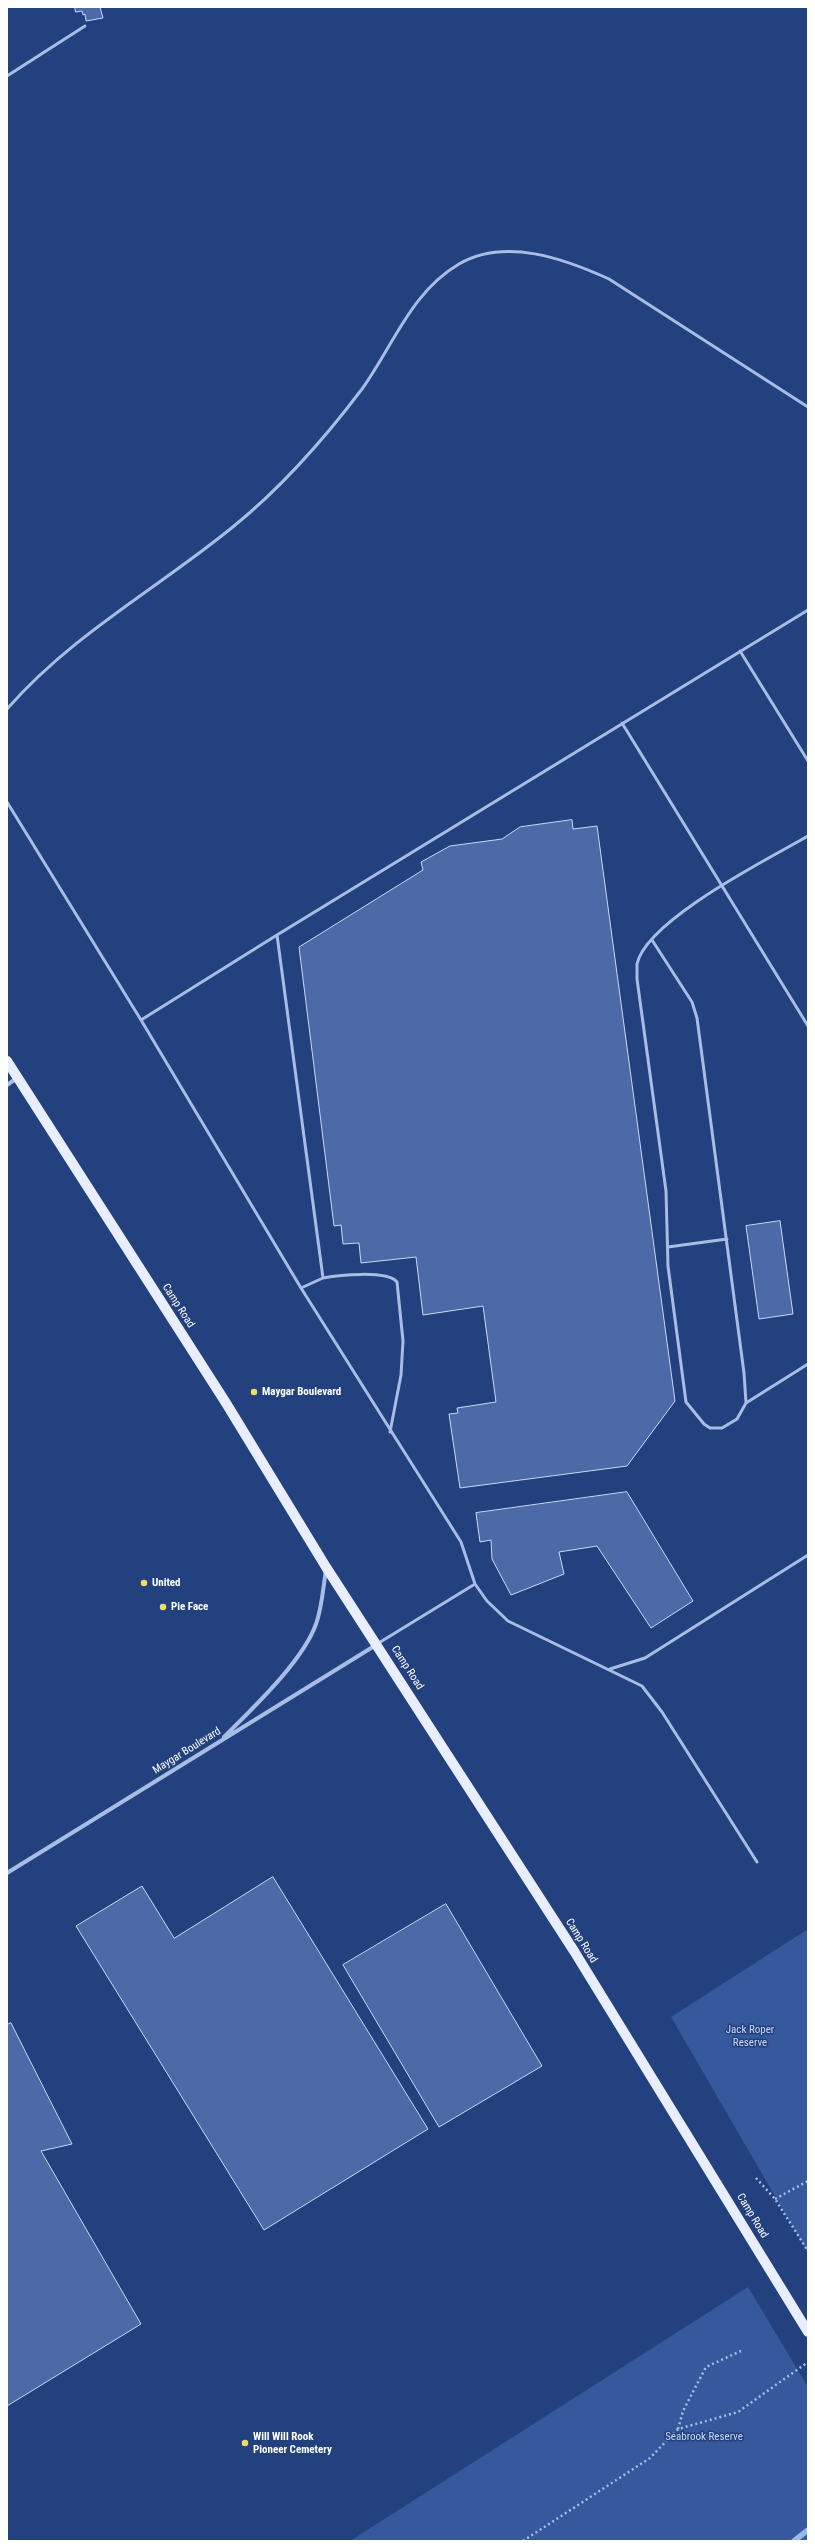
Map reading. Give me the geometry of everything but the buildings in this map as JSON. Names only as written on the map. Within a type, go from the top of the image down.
[{"type":"main road","name":"Camp Road","points":[[7,1061],[226,1402],[326,1567],[574,1951],[808,2332]]},
{"type":"street","points":[[7,1085],[18,1078]]},
{"type":"street","points":[[220,1742],[272,1688],[310,1637],[316,1624],[326,1567]]},
{"type":"street","name":"Maygar Boulevard","points":[[7,1873],[377,1644]]},
{"type":"lane","points":[[7,76],[85,26]]},
{"type":"lane","points":[[7,709],[28,685],[69,647],[235,525],[276,488],[363,387],[415,305],[437,281],[460,263],[487,253],[510,252],[540,255],[574,263],[609,279],[808,407]]},
{"type":"lane","points":[[141,1020],[808,610]]},
{"type":"lane","points":[[740,651],[808,761]]},
{"type":"lane","points":[[622,723],[808,1026]]},
{"type":"lane","points":[[7,802],[141,1020],[301,1288],[390,1432],[461,1542],[476,1584],[487,1602],[508,1622],[524,1631],[610,1669],[642,1686],[662,1712],[757,1862]]},
{"type":"lane","points":[[808,836],[722,886],[670,921],[652,940],[638,963],[637,979],[666,1192],[669,1274],[686,1402],[702,1423],[717,1429],[722,1428],[737,1419],[746,1403],[808,1364]]},
{"type":"lane","points":[[278,935],[323,1278]]},
{"type":"lane","points":[[652,940],[692,1002],[697,1018],[727,1239],[744,1373],[746,1403]]},
{"type":"lane","points":[[668,1247],[727,1239]]},
{"type":"lane","points":[[301,1288],[323,1278],[339,1274],[389,1276],[397,1282],[403,1341],[400,1375],[390,1432]]},
{"type":"lane","points":[[610,1669],[646,1658],[808,1555]]},
{"type":"lane","points":[[377,1644],[476,1584]]},
{"type":"path","points":[[756,2178],[775,2199],[808,2251]]},
{"type":"path","points":[[775,2199],[808,2181]]},
{"type":"path","points":[[678,2430],[683,2411],[706,2367],[741,2351]]},
{"type":"path","points":[[524,2541],[650,2458],[678,2430],[738,2412],[808,2362]]},
{"type":"green space","name":"Jack Roper Reserve","points":[[808,1929],[808,2253],[671,2017]]},
{"type":"green space","name":"Seabrook Reserve","points":[[748,2287],[808,2387],[808,2541],[350,2541]]},
{"type":"waterway","points":[[794,2541],[808,2530]]},
{"type":"place","name":"Maygar Boulevard","points":[[254,1392]]},
{"type":"place","name":"United","points":[[144,1583]]},
{"type":"place","name":"Pie Face","points":[[163,1607]]},
{"type":"place","name":"Will Will Rook Pioneer Cemetery","points":[[245,2443]]}]
